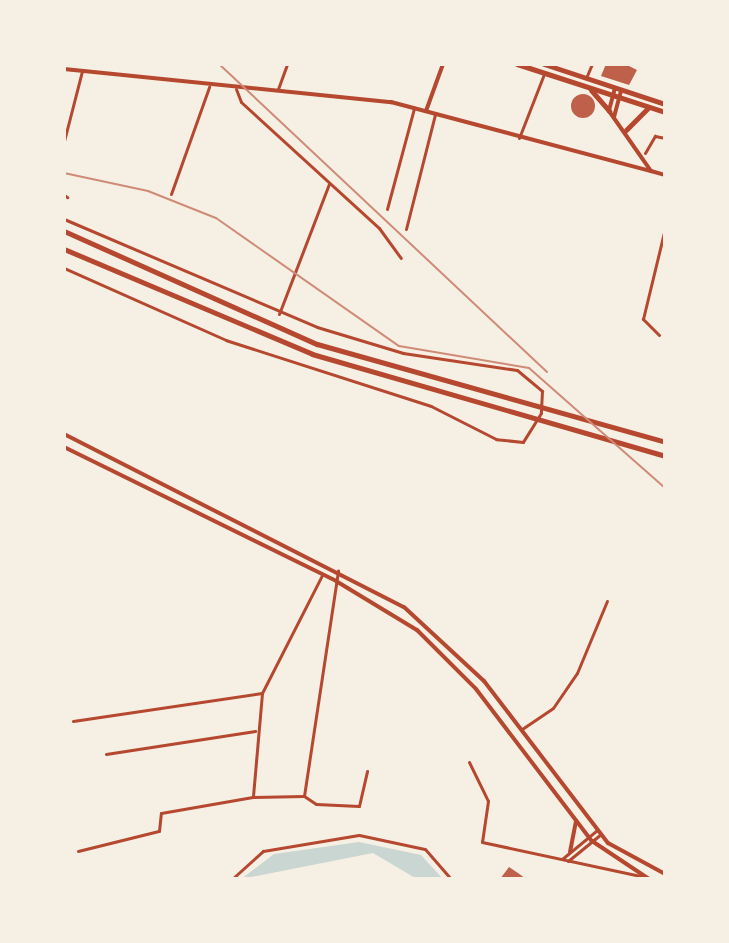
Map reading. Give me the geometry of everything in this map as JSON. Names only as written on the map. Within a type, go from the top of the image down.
[{"type":"main road","points":[[426,111],[443,64]]},
{"type":"main road","points":[[517,64],[665,112]]},
{"type":"main road","points":[[547,64],[665,104]]},
{"type":"main road","points":[[64,69],[209,87],[278,89],[414,108],[665,175]]},
{"type":"main road","points":[[590,89],[645,153],[651,171]]},
{"type":"main road","points":[[614,117],[618,89]]},
{"type":"main road","points":[[609,111],[616,97]]},
{"type":"main road","points":[[626,130],[649,107]]},
{"type":"main road","points":[[64,231],[252,320],[665,442]]},
{"type":"main road","points":[[64,249],[298,349],[665,456]]},
{"type":"main road","points":[[64,434],[338,571],[430,627],[522,729],[599,832],[632,860],[665,874]]},
{"type":"main road","points":[[64,447],[336,581],[435,646],[590,839],[640,876],[649,879]]},
{"type":"main road","points":[[570,852],[576,819]]},
{"type":"street","points":[[278,89],[287,64]]},
{"type":"street","points":[[586,78],[592,64]]},
{"type":"street","points":[[64,141],[82,71]]},
{"type":"street","points":[[519,138],[545,73]]},
{"type":"street","points":[[171,194],[209,87]]},
{"type":"street","points":[[236,89],[241,102],[329,184],[401,258]]},
{"type":"street","points":[[387,209],[414,108]]},
{"type":"street","points":[[406,229],[435,114]]},
{"type":"street","points":[[645,153],[655,136],[665,138]]},
{"type":"street","points":[[279,314],[329,184]]},
{"type":"street","points":[[64,219],[279,314],[403,353],[525,373],[544,399],[534,431],[520,443],[496,439],[431,406],[226,340],[64,268]]},
{"type":"street","points":[[659,335],[643,319],[665,228]]},
{"type":"street","points":[[304,796],[338,571]]},
{"type":"street","points":[[253,797],[255,731],[262,693],[322,575]]},
{"type":"street","points":[[522,729],[553,708],[577,673],[607,601]]},
{"type":"street","points":[[73,721],[262,693]]},
{"type":"street","points":[[106,754],[255,731]]},
{"type":"street","points":[[469,762],[488,801],[481,841],[640,876]]},
{"type":"street","points":[[78,851],[159,831],[161,813],[253,797],[304,796],[316,804],[359,806],[367,771]]},
{"type":"street","points":[[562,859],[599,832]]},
{"type":"street","points":[[232,879],[263,851],[359,835],[425,849],[451,879]]},
{"type":"street","points":[[568,861],[590,839]]},
{"type":"shaded area","points":[[359,842],[421,855],[443,879],[417,879],[373,853],[241,879],[274,854]]},
{"type":"building","points":[[606,64],[625,64],[637,70],[629,85],[601,76]]},
{"type":"building","points":[[583,94],[592,97],[595,106],[592,115],[583,118],[574,115],[571,106],[574,97]]},
{"type":"building","points":[[509,867],[518,873],[526,879],[500,879]]},
{"type":"railway","points":[[219,64],[547,372]]},
{"type":"railway","points":[[64,173],[148,191],[216,218],[399,346],[529,368],[665,488]]}]
